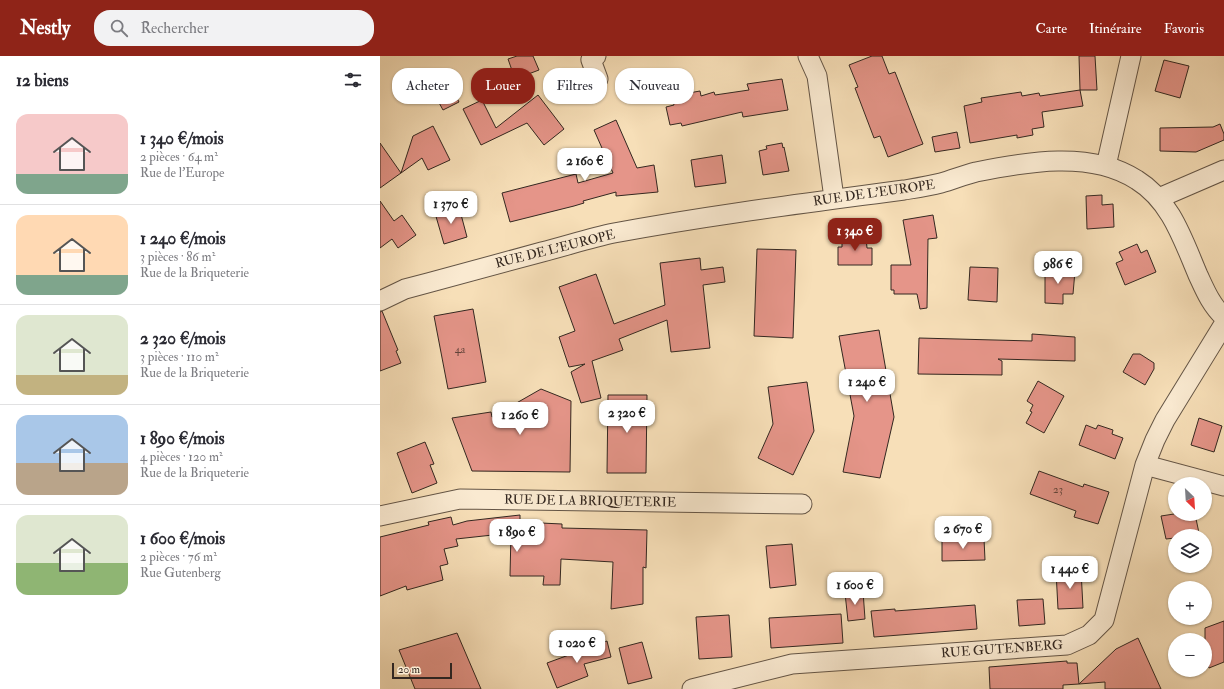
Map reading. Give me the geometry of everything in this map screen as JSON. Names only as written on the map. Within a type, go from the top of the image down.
[{"type":"street","points":[[594,68],[591,60],[596,56]]},
{"type":"street","points":[[808,56],[817,76],[834,198]]},
{"type":"street","points":[[1106,166],[1131,56]]},
{"type":"street","name":"RUE DE L'EUROPE","points":[[380,301],[405,289],[612,234],[834,198],[932,185],[975,172],[1029,164],[1072,161],[1106,166],[1137,180],[1159,198],[1179,230],[1205,291],[1217,311],[1224,317]]},
{"type":"street","points":[[1159,198],[1224,170]]},
{"type":"street","name":"RUE GUTENBERG","points":[[692,689],[792,664],[1067,645],[1089,636],[1104,620],[1145,465],[1155,440],[1165,420],[1224,324]]},
{"type":"street","points":[[1145,465],[1224,486]]},
{"type":"street","name":"RUE DE LA BRIQUETERIE","points":[[380,516],[460,499],[802,504]]},
{"type":"building","points":[[517,56],[533,56],[539,70],[535,72],[535,68],[511,68],[508,59]]},
{"type":"building","points":[[872,56],[882,56],[889,74],[895,72],[923,144],[888,157],[880,136],[874,138],[855,88],[858,87],[849,65]]},
{"type":"building","points":[[1079,56],[1095,56],[1097,90],[1080,90]]},
{"type":"building","points":[[1164,60],[1189,66],[1180,98],[1155,91]]},
{"type":"building","points":[[782,79],[788,110],[743,117],[742,112],[682,126],[681,123],[670,125],[666,107],[674,104],[694,104],[694,92],[700,91],[701,96],[714,92],[715,95],[749,90],[747,84]]},
{"type":"building","points":[[1080,90],[1083,106],[1042,112],[1044,127],[1032,129],[1033,135],[1017,138],[1017,135],[970,143],[964,106],[982,102],[981,98],[1021,92],[1022,96],[1039,93],[1040,96]]},
{"type":"building","points":[[538,95],[543,104],[545,104],[564,129],[544,145],[527,123],[481,145],[463,109],[474,104],[484,104],[496,128],[527,104],[535,104],[535,97]]},
{"type":"building","points":[[440,104],[455,104],[443,110]]},
{"type":"building","points":[[616,120],[637,168],[654,165],[658,192],[616,196],[616,192],[583,201],[584,203],[574,206],[510,222],[502,193],[576,174],[578,183],[613,173],[594,130]]},
{"type":"building","points":[[1220,124],[1224,134],[1224,140],[1196,152],[1160,151],[1160,128],[1213,127]]},
{"type":"building","points":[[433,126],[450,160],[428,170],[422,158],[401,173],[413,136]]},
{"type":"building","points":[[957,132],[960,148],[935,152],[932,137]]},
{"type":"building","points":[[380,143],[401,173],[380,188]]},
{"type":"building","points":[[782,143],[789,171],[763,175],[759,151],[767,149],[766,146]]},
{"type":"building","points":[[722,155],[726,183],[695,187],[691,160]]},
{"type":"building","points":[[1102,195],[1102,205],[1113,204],[1114,227],[1087,229],[1086,196]]},
{"type":"building","points":[[380,201],[394,221],[402,215],[416,235],[398,248],[392,239],[380,248]]},
{"type":"building","points":[[459,207],[467,237],[444,244],[435,213]]},
{"type":"building","points":[[933,215],[937,238],[928,239],[927,308],[920,309],[917,294],[894,294],[894,290],[891,290],[891,265],[911,265],[903,220]]},
{"type":"building","points":[[842,237],[866,237],[867,248],[872,248],[872,265],[838,265],[838,247],[842,247]]},
{"type":"building","points":[[1137,244],[1141,253],[1147,250],[1156,272],[1125,285],[1116,263],[1123,260],[1119,252]]},
{"type":"building","points":[[757,249],[796,250],[793,338],[754,336]]},
{"type":"building","points":[[700,258],[701,270],[723,267],[725,282],[703,285],[710,348],[671,352],[667,320],[619,339],[623,350],[592,361],[601,398],[581,403],[571,372],[585,364],[569,367],[559,337],[575,331],[559,287],[596,274],[614,324],[665,305],[660,263]]},
{"type":"building","points":[[970,267],[998,268],[997,302],[968,300]]},
{"type":"building","points":[[1045,270],[1075,271],[1073,294],[1063,294],[1063,304],[1045,303]]},
{"type":"building","points":[[473,309],[486,382],[448,389],[434,316]]},
{"type":"building","points":[[382,311],[398,350],[396,351],[401,363],[380,371],[380,312]]},
{"type":"building","points":[[879,330],[894,417],[880,478],[843,472],[854,416],[839,336]]},
{"type":"building","points":[[1032,334],[1075,337],[1075,361],[998,359],[1002,361],[1002,375],[918,374],[919,338],[1032,341]]},
{"type":"building","points":[[1133,354],[1140,354],[1154,363],[1154,369],[1145,385],[1123,372]]},
{"type":"building","points":[[1038,381],[1064,396],[1044,433],[1026,423],[1032,412],[1030,411],[1033,405],[1027,401]]},
{"type":"building","points":[[807,382],[814,431],[793,475],[758,458],[773,424],[768,387]]},
{"type":"building","points":[[541,389],[571,401],[570,472],[472,471],[452,418],[491,412],[492,417]]},
{"type":"building","points":[[608,395],[647,395],[646,473],[607,473]]},
{"type":"building","points":[[1199,418],[1222,426],[1214,452],[1191,445]]},
{"type":"building","points":[[1086,425],[1096,429],[1098,425],[1113,430],[1112,434],[1123,438],[1115,459],[1079,445]]},
{"type":"building","points":[[425,442],[434,464],[430,465],[437,483],[412,493],[397,453]]},
{"type":"building","points":[[1039,471],[1083,487],[1084,484],[1109,492],[1098,524],[1074,517],[1076,511],[1030,494]]},
{"type":"building","points":[[520,515],[520,522],[562,524],[562,528],[647,530],[646,568],[643,567],[643,604],[611,609],[613,562],[561,559],[560,585],[543,585],[544,576],[510,576],[511,533],[456,539],[458,546],[444,549],[448,564],[440,566],[443,580],[407,590],[406,586],[380,596],[380,537],[429,525],[428,522],[451,517],[453,525],[467,521]]},
{"type":"building","points":[[1168,515],[1168,521],[1196,521],[1198,529],[1168,529],[1168,539],[1166,539],[1161,516]]},
{"type":"building","points":[[984,539],[985,560],[942,561],[942,540]]},
{"type":"building","points":[[792,544],[796,585],[770,588],[766,546]]},
{"type":"building","points":[[1081,570],[1083,608],[1058,609],[1056,571]]},
{"type":"building","points":[[863,591],[865,619],[848,621],[845,593]]},
{"type":"building","points":[[1043,599],[1045,624],[1019,626],[1017,600]]},
{"type":"building","points":[[975,605],[977,629],[874,637],[871,611],[895,609],[895,611]]},
{"type":"building","points":[[841,614],[843,643],[771,648],[769,618]]},
{"type":"building","points":[[729,615],[732,657],[699,659],[696,617]]},
{"type":"building","points":[[1224,621],[1224,662],[1212,667],[1212,633],[1205,633],[1205,628]]},
{"type":"building","points":[[457,633],[481,689],[415,689],[399,650]]},
{"type":"building","points":[[1138,638],[1161,689],[1105,689],[1105,682],[1079,684],[1116,649]]},
{"type":"building","points":[[607,641],[611,657],[584,664],[588,676],[557,688],[547,663]]},
{"type":"building","points":[[642,642],[652,678],[628,684],[619,648]]},
{"type":"building","points":[[1067,661],[1067,663],[1077,663],[1079,684],[1063,685],[1063,689],[990,689],[989,667]]}]
